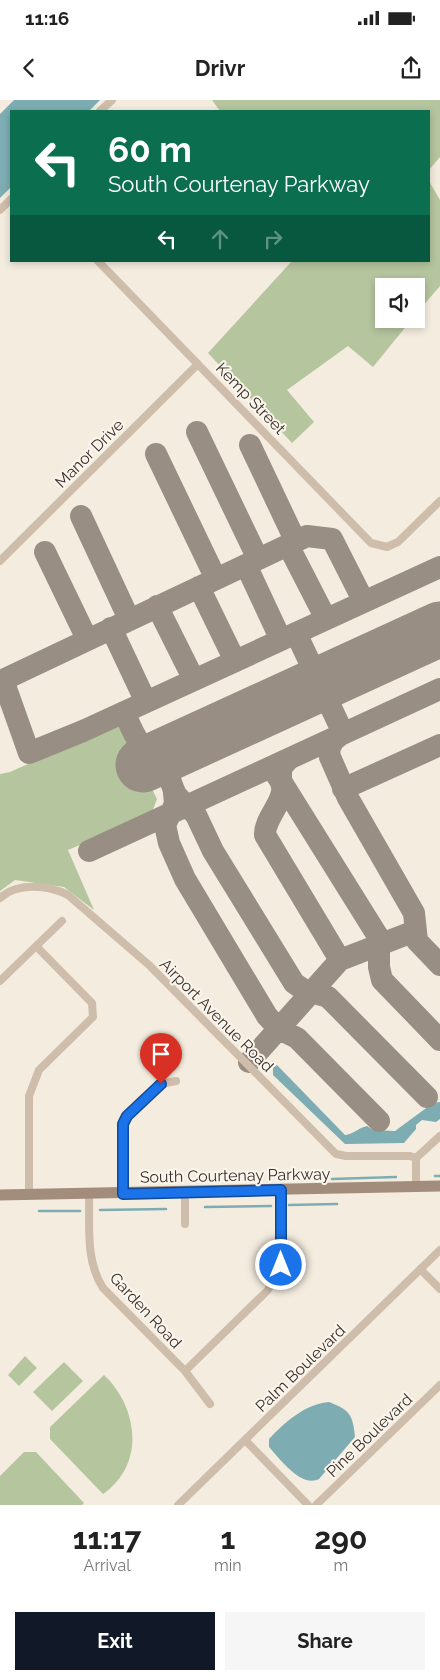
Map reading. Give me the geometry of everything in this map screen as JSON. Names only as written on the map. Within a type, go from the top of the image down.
[{"type":"main road","name":"South Courtenay Parkway","points":[[0,1195],[123,1194],[440,1186]]},
{"type":"street","points":[[101,110],[112,100]]},
{"type":"street","points":[[0,210],[10,200]]},
{"type":"street","name":"Kemp Street","points":[[99,262],[371,543],[387,547],[398,542],[440,501]]},
{"type":"street","name":"Manor Drive","points":[[0,561],[198,364]]},
{"type":"street","name":"Airport Avenue Road","points":[[0,898],[18,887],[56,889],[68,895],[149,965],[336,1154],[346,1156],[410,1156],[416,1158]]},
{"type":"street","points":[[0,981],[62,921]]},
{"type":"street","points":[[29,1194],[29,1096],[39,1070],[93,1017],[92,1003],[36,946]]},
{"type":"street","points":[[123,1194],[123,1124],[127,1116],[161,1084],[176,1081]]},
{"type":"street","points":[[416,1186],[416,1158],[440,1136]]},
{"type":"street","points":[[185,1371],[268,1290],[275,1279],[281,1265],[281,1190]]},
{"type":"street","points":[[185,1192],[186,1224]]},
{"type":"street","name":"Garden Road","points":[[89,1194],[91,1258],[97,1278],[103,1288],[185,1371],[210,1404]]},
{"type":"street","name":"Palm Boulevard","points":[[178,1505],[440,1250]]},
{"type":"street","points":[[420,1269],[440,1289]]},
{"type":"street","name":"Pine Boulevard","points":[[316,1505],[440,1385]]},
{"type":"street","points":[[245,1440],[308,1505]]},
{"type":"green space","points":[[212,100],[440,100],[440,157],[430,169],[430,110],[219,110]]},
{"type":"green space","points":[[430,183],[440,200],[440,286],[425,304],[425,278],[375,278],[375,328],[405,328],[373,367],[348,346],[287,390],[314,422],[292,443],[208,353],[291,262],[430,262]]},
{"type":"green space","points":[[114,726],[119,727],[124,732],[157,799],[151,815],[68,850],[94,910],[64,887],[15,880],[0,891],[0,774],[10,772]]},
{"type":"green space","points":[[25,1356],[37,1368],[19,1386],[8,1375]]},
{"type":"green space","points":[[64,1362],[83,1381],[52,1411],[33,1392]]},
{"type":"green space","points":[[104,1375],[124,1403],[130,1419],[132,1435],[131,1452],[126,1467],[117,1482],[103,1494],[50,1439],[50,1427]]},
{"type":"green space","points":[[24,1452],[36,1452],[84,1503],[82,1505],[0,1505],[0,1476]]},
{"type":"water","points":[[14,100],[100,100],[90,110],[10,110],[10,188],[0,198],[0,114]]},
{"type":"water","points":[[277,1065],[345,1135],[367,1126],[373,1130],[395,1131],[433,1103],[440,1102],[440,1119],[436,1122],[422,1120],[416,1125],[416,1129],[404,1143],[345,1144],[273,1075],[273,1068]]},
{"type":"water","points":[[329,1402],[342,1408],[349,1414],[353,1423],[355,1437],[319,1479],[312,1481],[298,1476],[291,1471],[269,1447],[269,1439],[289,1420],[304,1410],[320,1403]]},
{"type":"waterway","points":[[435,1176],[440,1176]]},
{"type":"waterway","points":[[332,1179],[396,1177]]},
{"type":"waterway","points":[[289,1205],[337,1204]]},
{"type":"waterway","points":[[205,1207],[271,1206]]},
{"type":"waterway","points":[[100,1210],[166,1209]]},
{"type":"waterway","points":[[39,1211],[80,1211]]},
{"type":"taxiway","points":[[197,432],[258,559]]},
{"type":"taxiway","points":[[250,445],[296,542]]},
{"type":"taxiway","points":[[156,454],[216,579]]},
{"type":"taxiway","points":[[81,516],[129,619]]},
{"type":"taxiway","points":[[364,602],[332,539],[307,536],[3,680],[29,753],[83,731],[440,567]]},
{"type":"taxiway","points":[[288,545],[326,619]]},
{"type":"taxiway","points":[[45,552],[87,639]]},
{"type":"taxiway","points":[[246,565],[281,640]]},
{"type":"taxiway","points":[[199,587],[235,661]]},
{"type":"taxiway","points":[[157,606],[194,680]]},
{"type":"taxiway","points":[[111,628],[146,702]]},
{"type":"taxiway","points":[[296,633],[343,733],[333,741],[329,750],[330,757],[348,798],[414,913],[417,941],[440,965]]},
{"type":"taxiway","points":[[89,851],[440,689]]},
{"type":"taxiway","points":[[124,712],[137,738],[146,749],[152,753],[159,754],[175,751],[169,764],[169,771],[172,785],[181,805]]},
{"type":"taxiway","points":[[343,789],[440,745]]},
{"type":"taxiway","points":[[288,760],[281,768],[281,781],[379,938],[379,967],[382,980],[440,1040]]},
{"type":"taxiway","points":[[277,776],[282,790],[269,820],[265,835],[340,960]]},
{"type":"taxiway","points":[[174,793],[175,804],[165,825],[169,843],[185,879],[267,1016],[279,1029],[297,1038],[379,1121]]},
{"type":"taxiway","points":[[174,793],[196,815],[213,851],[294,983],[304,990],[328,997],[427,1097]]},
{"type":"taxiway","points":[[249,1062],[340,960],[415,931]]},
{"type":"runway","points":[[143,765],[440,629]]},
{"type":"route","points":[[161,1084],[127,1116],[123,1124],[123,1194],[281,1190],[281,1265]]}]
